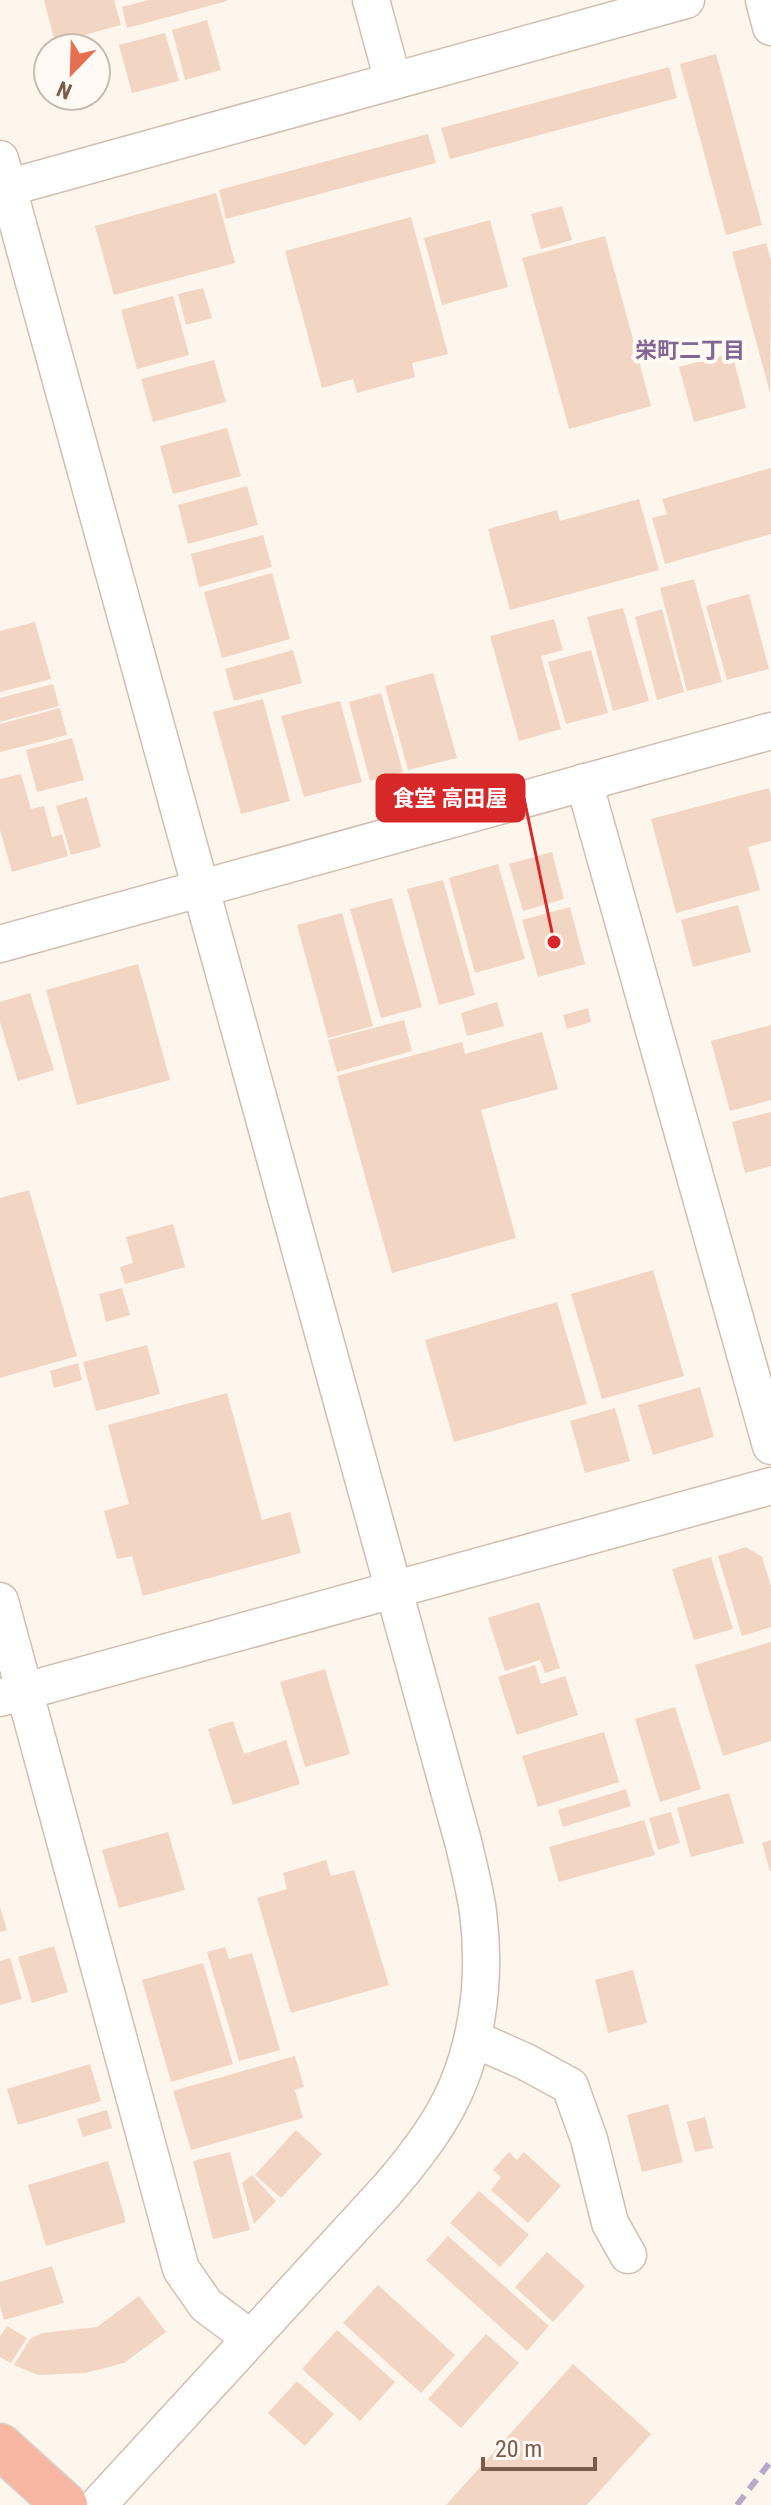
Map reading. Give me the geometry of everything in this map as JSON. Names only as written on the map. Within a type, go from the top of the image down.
[{"type":"highway","points":[[0,2446],[65,2505]]},
{"type":"street","points":[[371,0],[393,81]]},
{"type":"street","points":[[98,2505],[387,2190],[420,2149],[441,2118],[474,2039],[482,1963],[478,1911],[464,1845],[3,179],[393,81],[686,0]]},
{"type":"street","points":[[764,0],[771,27]]},
{"type":"street","points":[[0,944],[771,731]]},
{"type":"street","points":[[584,782],[771,1446]]},
{"type":"street","points":[[13,1695],[771,1486]]},
{"type":"street","points":[[0,1601],[13,1695],[181,2269],[206,2305],[250,2338]]},
{"type":"street","points":[[474,2039],[570,2086],[589,2139],[610,2223],[628,2255]]},
{"type":"building","points":[[44,0],[114,0],[121,25],[95,32],[52,32]]},
{"type":"building","points":[[149,0],[227,1],[127,28],[122,7]]},
{"type":"building","points":[[207,20],[221,70],[185,80],[172,30]]},
{"type":"building","points":[[165,33],[179,81],[132,93],[119,45]]},
{"type":"building","points":[[716,54],[762,225],[726,235],[680,64]]},
{"type":"building","points":[[669,67],[677,98],[450,159],[441,128]]},
{"type":"building","points":[[428,134],[436,163],[226,219],[219,190]]},
{"type":"building","points":[[216,193],[235,263],[114,295],[95,226]]},
{"type":"building","points":[[562,206],[572,240],[541,249],[531,214]]},
{"type":"building","points":[[411,217],[448,354],[412,363],[415,377],[357,393],[353,379],[322,388],[285,251]]},
{"type":"building","points":[[490,220],[508,287],[442,305],[424,238]]},
{"type":"building","points":[[605,236],[651,406],[569,429],[522,258]]},
{"type":"building","points":[[766,243],[771,260],[770,393],[732,252]]},
{"type":"building","points":[[203,288],[212,318],[186,325],[178,294]]},
{"type":"building","points":[[173,296],[189,355],[137,369],[121,310]]},
{"type":"building","points":[[732,353],[746,408],[694,422],[679,367]]},
{"type":"building","points":[[214,360],[226,402],[153,422],[141,379]]},
{"type":"building","points":[[227,428],[241,476],[173,494],[160,446]]},
{"type":"building","points":[[771,468],[771,534],[665,564],[652,518],[667,514],[662,499]]},
{"type":"building","points":[[247,486],[258,525],[188,544],[178,505]]},
{"type":"building","points":[[639,499],[659,570],[510,610],[488,529],[557,510],[560,521]]},
{"type":"building","points":[[263,535],[272,567],[199,587],[191,554]]},
{"type":"building","points":[[272,573],[290,639],[222,658],[204,592]]},
{"type":"building","points":[[694,579],[722,682],[687,691],[660,588]]},
{"type":"building","points":[[749,594],[769,669],[727,680],[706,606]]},
{"type":"building","points":[[623,608],[649,701],[613,711],[587,617]]},
{"type":"building","points":[[662,609],[684,692],[657,700],[635,617]]},
{"type":"building","points":[[554,619],[563,650],[541,656],[561,729],[519,741],[490,636]]},
{"type":"building","points":[[35,622],[51,679],[0,692],[0,631]]},
{"type":"building","points":[[293,650],[302,683],[234,701],[225,669]]},
{"type":"building","points":[[591,650],[608,713],[566,724],[548,662]]},
{"type":"building","points":[[433,673],[457,758],[408,770],[385,686]]},
{"type":"building","points":[[53,684],[59,706],[0,722],[0,698]]},
{"type":"building","points":[[381,693],[403,772],[370,781],[349,702]]},
{"type":"building","points":[[263,699],[290,801],[241,814],[213,712]]},
{"type":"building","points":[[340,701],[362,782],[304,797],[281,716]]},
{"type":"building","points":[[60,708],[67,735],[0,752],[0,724]]},
{"type":"building","points":[[72,738],[84,780],[37,792],[26,750]]},
{"type":"building","points":[[21,774],[31,809],[44,806],[52,837],[62,834],[68,856],[12,872],[0,830],[0,779]]},
{"type":"building","points":[[769,788],[771,841],[748,847],[760,890],[676,913],[651,819]]},
{"type":"building","points":[[87,797],[101,847],[71,855],[56,806]]},
{"type":"building","points":[[552,852],[564,899],[523,911],[509,864]]},
{"type":"building","points":[[498,864],[525,959],[475,973],[449,878]]},
{"type":"building","points":[[443,880],[475,995],[439,1005],[407,889]]},
{"type":"building","points":[[392,898],[422,1007],[381,1018],[350,909]]},
{"type":"building","points":[[738,905],[751,952],[693,967],[681,920]]},
{"type":"building","points":[[570,907],[585,964],[538,977],[522,920]]},
{"type":"building","points":[[342,913],[373,1026],[328,1038],[297,925]]},
{"type":"building","points":[[138,964],[170,1080],[77,1105],[46,990]]},
{"type":"building","points":[[30,993],[54,1070],[18,1081],[0,1022],[0,1002]]},
{"type":"building","points":[[497,1002],[504,1026],[467,1036],[461,1013]]},
{"type":"building","points":[[588,1008],[591,1022],[567,1029],[563,1015]]},
{"type":"building","points":[[404,1020],[412,1051],[337,1072],[328,1040]]},
{"type":"building","points":[[771,1025],[771,1100],[730,1111],[711,1041]]},
{"type":"building","points":[[542,1032],[558,1089],[481,1110],[516,1238],[392,1273],[337,1076],[462,1042],[465,1054]]},
{"type":"building","points":[[771,1112],[771,1166],[745,1173],[732,1122]]},
{"type":"building","points":[[29,1190],[77,1356],[0,1378],[0,1198]]},
{"type":"building","points":[[173,1224],[185,1267],[125,1284],[120,1267],[133,1263],[126,1237]]},
{"type":"building","points":[[653,1270],[684,1376],[602,1399],[571,1294]]},
{"type":"building","points":[[122,1288],[130,1315],[106,1322],[99,1294]]},
{"type":"building","points":[[557,1302],[587,1404],[454,1442],[425,1340]]},
{"type":"building","points":[[147,1345],[160,1394],[96,1411],[83,1362]]},
{"type":"building","points":[[78,1363],[82,1380],[54,1388],[50,1371]]},
{"type":"building","points":[[700,1387],[714,1437],[653,1455],[638,1405]]},
{"type":"building","points":[[227,1393],[262,1520],[290,1512],[301,1553],[143,1596],[132,1556],[117,1559],[104,1511],[129,1504],[108,1425]]},
{"type":"building","points":[[615,1408],[630,1461],[585,1473],[570,1421]]},
{"type":"building","points":[[746,1547],[762,1557],[771,1586],[771,1627],[742,1636],[718,1556]]},
{"type":"building","points":[[711,1557],[733,1629],[694,1640],[672,1569]]},
{"type":"building","points":[[539,1602],[560,1668],[545,1673],[540,1660],[505,1671],[488,1618]]},
{"type":"building","points":[[771,1642],[771,1741],[723,1756],[695,1665]]},
{"type":"building","points":[[535,1665],[541,1684],[565,1676],[578,1715],[517,1735],[498,1677]]},
{"type":"building","points":[[325,1669],[350,1754],[305,1767],[280,1682]]},
{"type":"building","points":[[675,1707],[701,1789],[660,1802],[635,1719]]},
{"type":"building","points":[[233,1721],[244,1754],[286,1740],[300,1784],[233,1805],[208,1729]]},
{"type":"building","points":[[604,1732],[619,1782],[538,1807],[522,1756]]},
{"type":"building","points":[[626,1789],[631,1806],[563,1827],[558,1810]]},
{"type":"building","points":[[729,1793],[744,1843],[691,1857],[677,1808]]},
{"type":"building","points":[[671,1812],[680,1843],[658,1850],[649,1818]]},
{"type":"building","points":[[644,1820],[655,1855],[559,1882],[549,1847]]},
{"type":"building","points":[[168,1832],[185,1890],[119,1908],[102,1850]]},
{"type":"building","points":[[771,1840],[771,1871],[770,1871],[762,1843]]},
{"type":"building","points":[[326,1860],[331,1876],[354,1870],[389,1985],[291,2013],[257,1898],[287,1889],[283,1873]]},
{"type":"building","points":[[0,1907],[7,1930],[0,1932]]},
{"type":"building","points":[[54,1946],[68,1992],[32,2003],[18,1957]]},
{"type":"building","points":[[225,1947],[229,1959],[252,1953],[280,2050],[239,2061],[207,1952]]},
{"type":"building","points":[[10,1958],[22,1999],[0,2005],[0,1961]]},
{"type":"building","points":[[203,1963],[233,2064],[171,2082],[142,1980]]},
{"type":"building","points":[[633,1970],[647,2023],[608,2033],[595,1980]]},
{"type":"building","points":[[295,2056],[304,2087],[295,2090],[303,2118],[191,2150],[173,2091]]},
{"type":"building","points":[[90,2064],[101,2101],[18,2125],[7,2089]]},
{"type":"building","points":[[668,2104],[683,2162],[642,2172],[627,2115]]},
{"type":"building","points":[[107,2110],[112,2128],[83,2137],[77,2119]]},
{"type":"building","points":[[705,2117],[713,2148],[695,2152],[687,2122]]},
{"type":"building","points":[[296,2130],[322,2154],[281,2198],[255,2175]]},
{"type":"building","points":[[230,2152],[250,2230],[213,2239],[193,2161]]},
{"type":"building","points":[[509,2152],[517,2160],[524,2152],[561,2186],[528,2223],[491,2190],[501,2177],[493,2170]]},
{"type":"building","points":[[108,2161],[126,2222],[46,2246],[28,2185]]},
{"type":"building","points":[[252,2175],[276,2201],[254,2224],[242,2183]]},
{"type":"building","points":[[479,2191],[529,2235],[500,2267],[450,2223]]},
{"type":"building","points":[[448,2236],[549,2326],[527,2351],[426,2260]]},
{"type":"building","points":[[547,2252],[585,2286],[553,2322],[515,2287]]},
{"type":"building","points":[[52,2266],[64,2303],[4,2320],[0,2306],[0,2282]]},
{"type":"building","points":[[378,2285],[455,2355],[421,2393],[343,2323]]},
{"type":"building","points":[[139,2296],[166,2332],[124,2363],[85,2373],[38,2375],[14,2365],[30,2339],[42,2333],[97,2327]]},
{"type":"building","points":[[7,2326],[27,2338],[11,2363],[0,2357],[0,2337]]},
{"type":"building","points":[[337,2330],[395,2382],[360,2421],[302,2369]]},
{"type":"building","points":[[486,2334],[519,2363],[461,2428],[428,2399]]},
{"type":"building","points":[[573,2364],[651,2434],[587,2505],[446,2505]]},
{"type":"building","points":[[297,2381],[334,2414],[305,2446],[268,2413]]},
{"type":"railway","points":[[737,2505],[771,2461]]},
{"type":"place","name":"食堂 高田屋","points":[[554,942]]},
{"type":"district","name":"栄町二丁目","points":[[690,350]]}]
